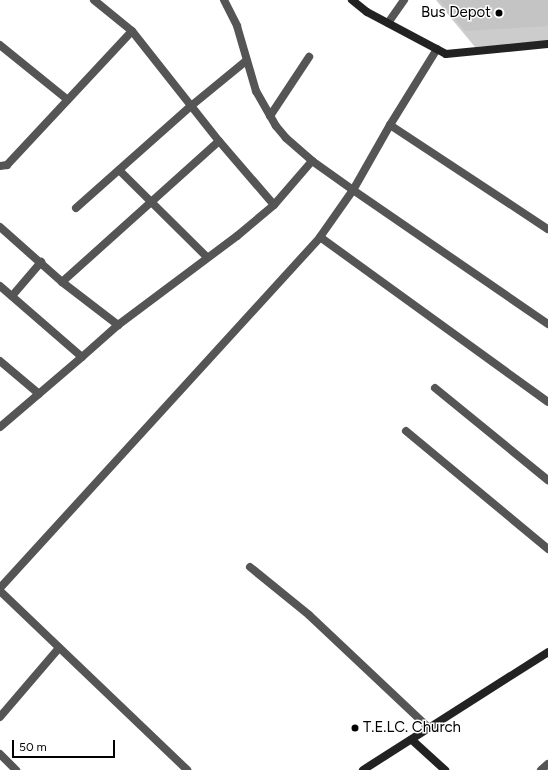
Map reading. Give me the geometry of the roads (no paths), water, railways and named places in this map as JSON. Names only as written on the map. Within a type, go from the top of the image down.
[{"type":"street","points":[[94,0],[132,31],[219,141],[274,205]]},
{"type":"street","points":[[224,0],[237,26],[256,91],[270,116],[286,138],[312,161],[548,324]]},
{"type":"street","points":[[352,0],[367,12],[446,54],[548,44]]},
{"type":"street","points":[[388,23],[404,0]]},
{"type":"street","points":[[0,166],[7,165],[132,31]]},
{"type":"street","points":[[0,45],[68,100]]},
{"type":"street","points":[[187,770],[0,590],[320,237],[353,190],[390,125],[437,49]]},
{"type":"street","points":[[270,116],[309,57]]},
{"type":"street","points":[[76,208],[191,106],[247,60]]},
{"type":"street","points":[[390,125],[548,229]]},
{"type":"street","points":[[62,282],[219,141]]},
{"type":"street","points":[[0,427],[118,325],[237,236],[274,205],[312,161]]},
{"type":"street","points":[[118,170],[207,257]]},
{"type":"street","points":[[0,227],[62,282],[118,325]]},
{"type":"street","points":[[320,237],[548,402]]},
{"type":"street","points":[[12,296],[41,262]]},
{"type":"street","points":[[0,286],[82,357]]},
{"type":"street","points":[[0,361],[39,394]]},
{"type":"street","points":[[435,388],[548,480]]},
{"type":"street","points":[[406,431],[548,550]]},
{"type":"street","points":[[250,567],[309,615],[429,728]]},
{"type":"street","points":[[0,717],[59,648]]},
{"type":"street","points":[[363,770],[548,652]]},
{"type":"street","points":[[412,740],[445,770]]},
{"type":"street","points":[[0,754],[16,770]]},
{"type":"street","points":[[542,770],[548,764]]},
{"type":"place","name":"Bus Depot","points":[[499,13]]},
{"type":"place","name":"T.E.LC. Church","points":[[355,728]]}]
